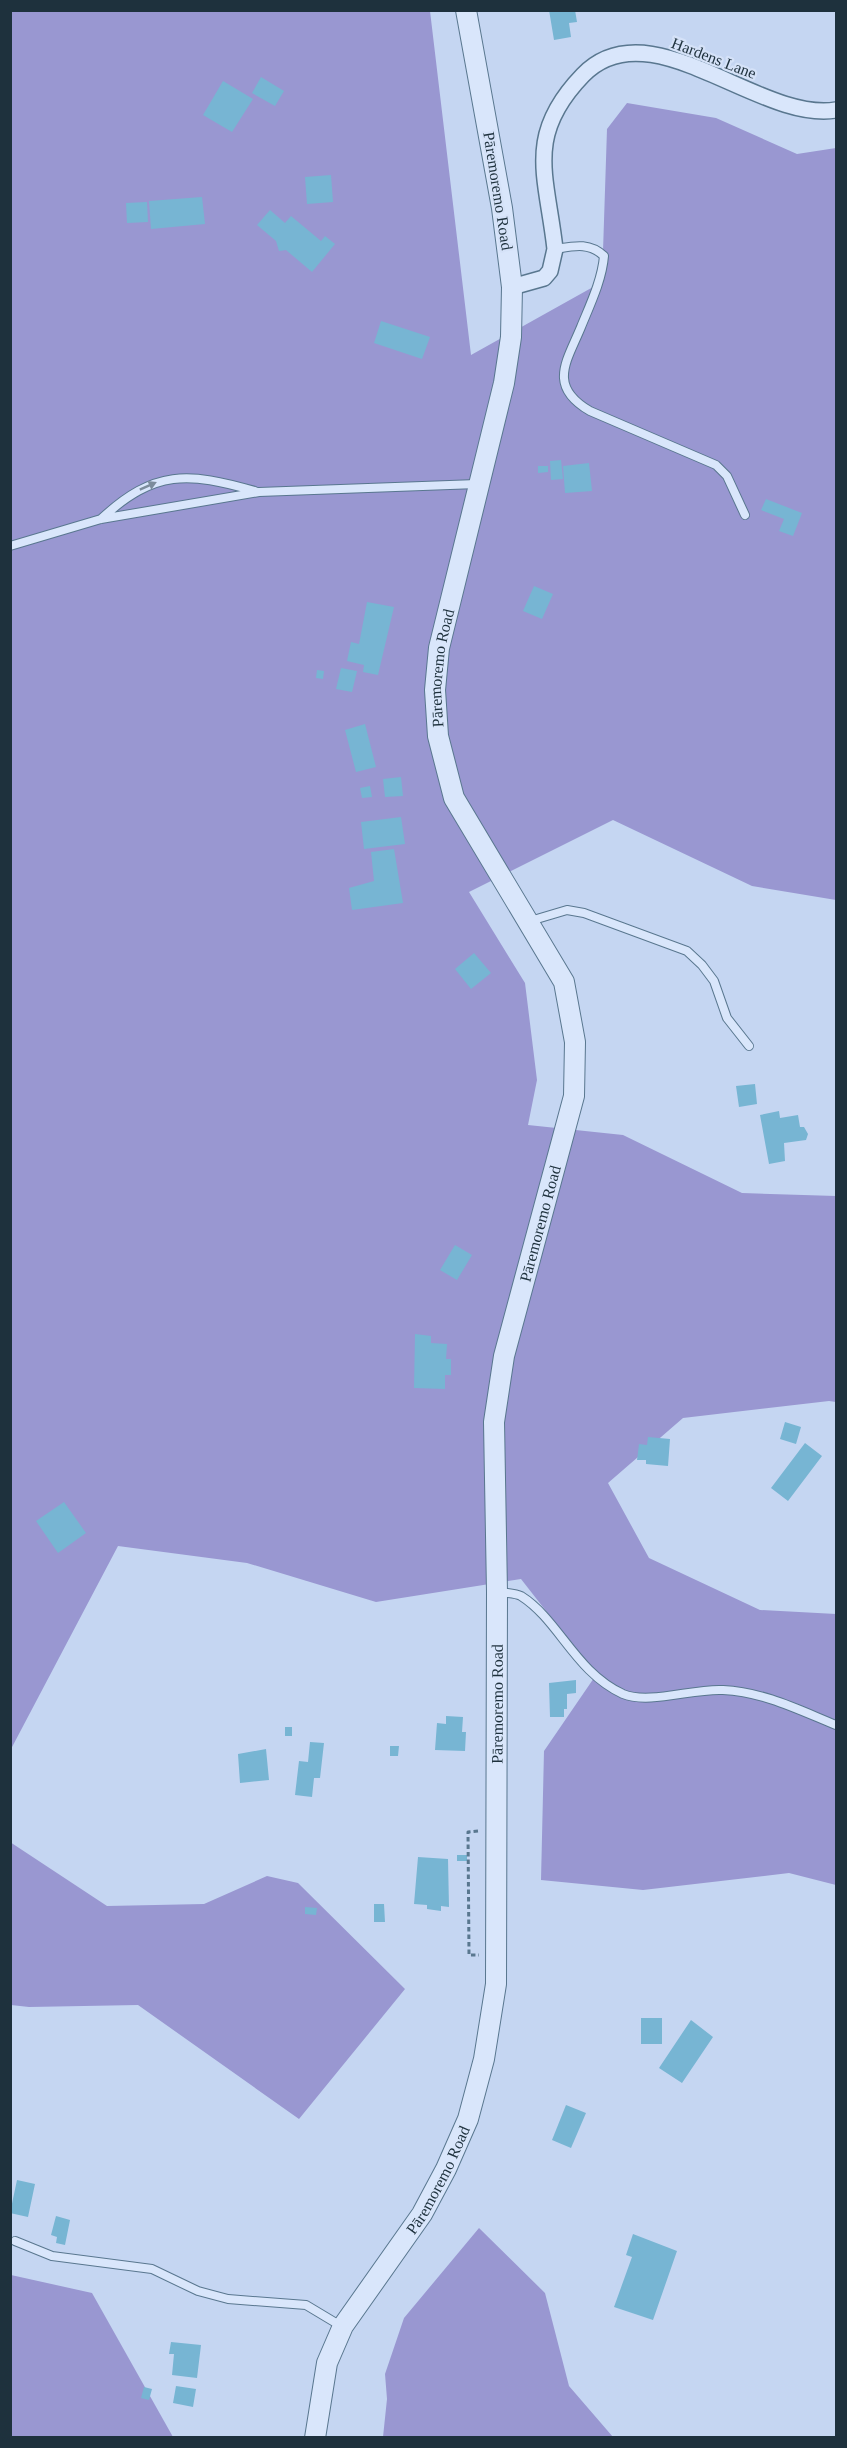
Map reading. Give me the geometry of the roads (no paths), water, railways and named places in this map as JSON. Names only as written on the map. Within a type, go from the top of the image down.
[{"type":"street","name":"Pāremoremo Road","points":[[315,2438],[327,2364],[343,2326],[422,2214],[468,2119],[484,2059],[496,1984],[497,1592],[494,1422],[504,1356],[574,1096],[575,1042],[564,982],[530,921],[454,798],[438,736],[435,690],[439,648],[508,360],[512,287],[502,208],[466,10]]},
{"type":"street","name":"Hardens Lane","points":[[512,287],[544,278],[550,271],[555,249],[542,154],[555,114],[568,91],[589,69],[619,55],[646,53],[675,60],[792,107],[837,110]]},
{"type":"lane","points":[[555,249],[578,246],[594,247],[604,256],[593,297],[566,358],[564,380],[569,393],[578,404],[590,411],[716,465],[727,476],[745,515]]},
{"type":"lane","points":[[101,519],[120,501],[152,483],[208,478],[259,492]]},
{"type":"lane","points":[[10,546],[101,519],[259,492],[479,484]]},
{"type":"lane","points":[[530,921],[567,910],[584,913],[687,951],[714,981],[727,1018],[749,1046]]},
{"type":"lane","points":[[497,1592],[519,1595],[538,1610],[574,1656],[608,1685],[625,1695],[642,1698],[722,1689],[758,1694],[837,1725]]},
{"type":"lane","points":[[15,2241],[52,2256],[152,2269],[198,2291],[228,2299],[306,2305],[343,2326]]}]
